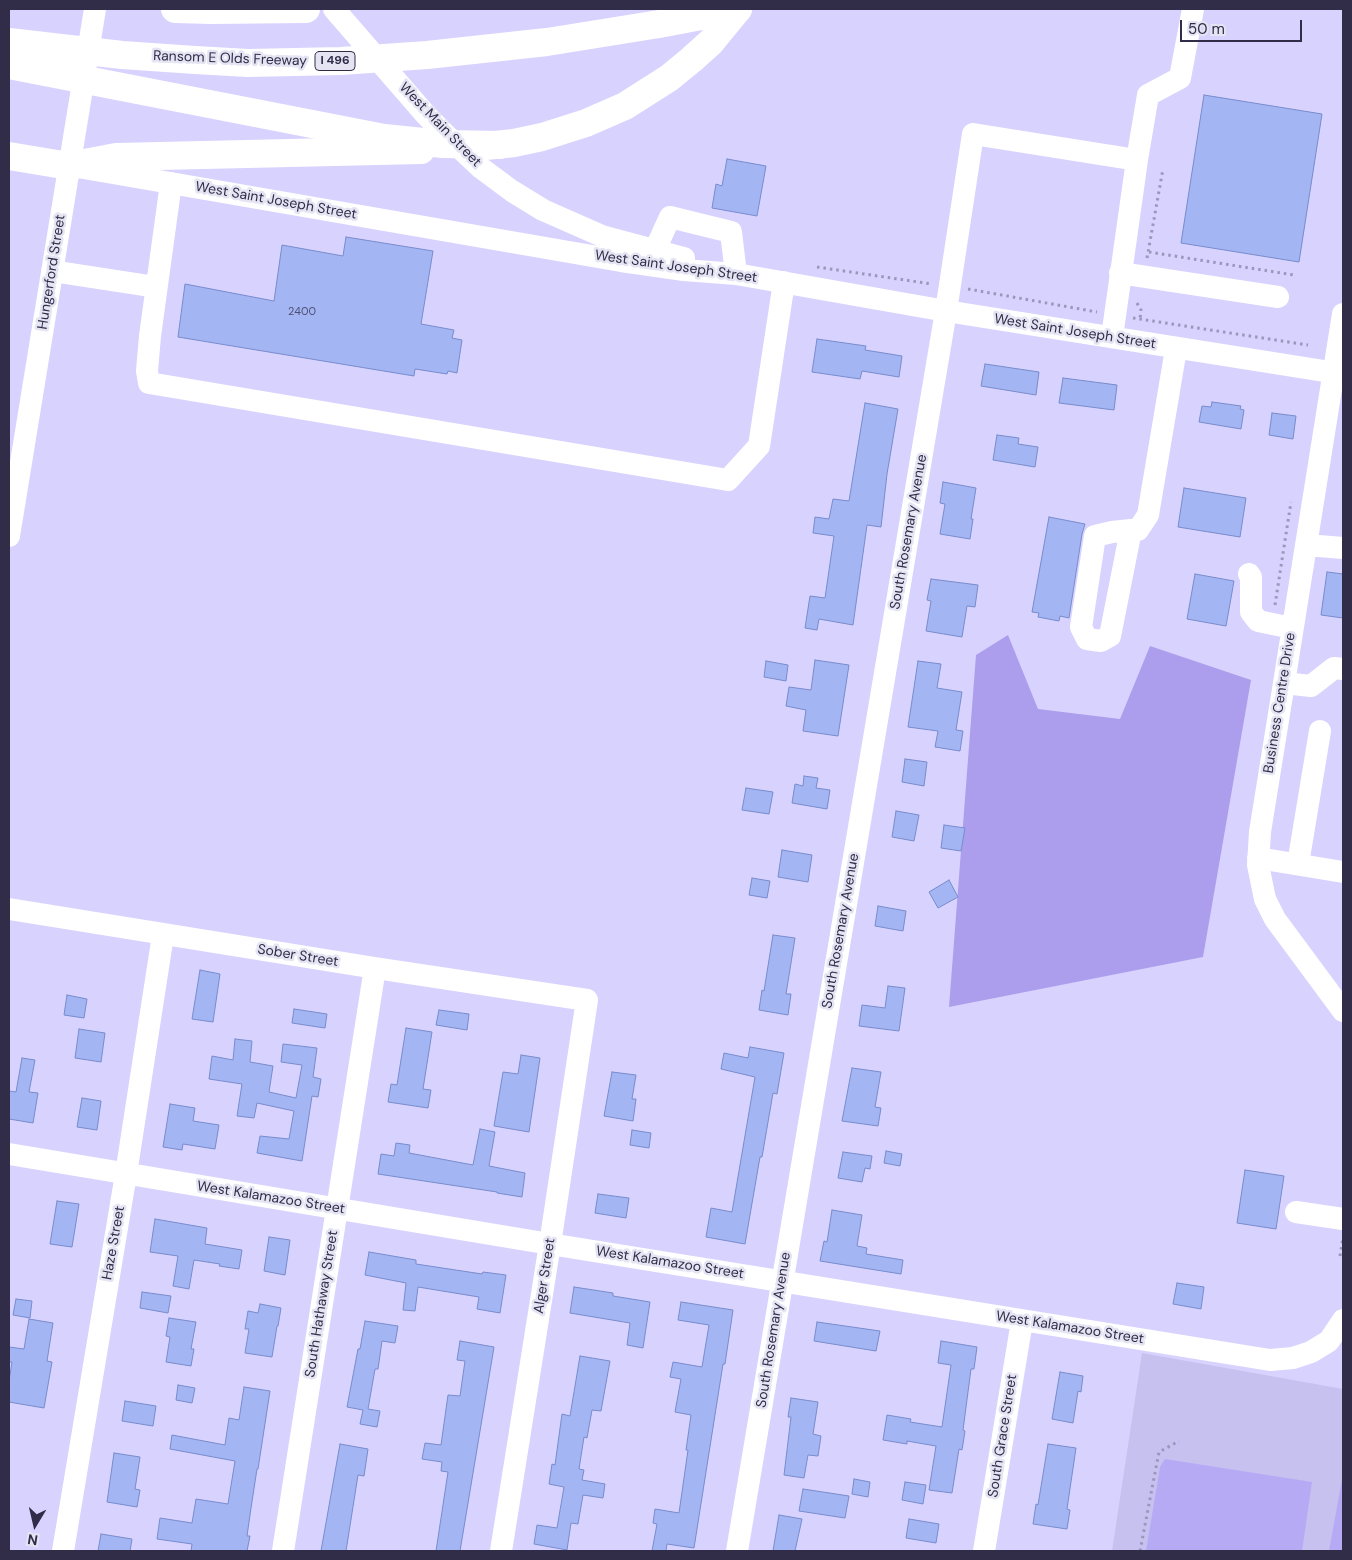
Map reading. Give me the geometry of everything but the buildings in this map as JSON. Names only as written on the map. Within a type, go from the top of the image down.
[{"type":"main road","points":[[175,9],[306,9]]},
{"type":"main road","points":[[69,166],[116,157],[388,152],[500,145],[542,137],[566,130],[625,106],[669,78],[711,42],[738,9]]},
{"type":"main road","name":"Ransom E Olds Freeway","points":[[9,42],[194,60],[290,63],[384,59],[547,42],[738,9]]},
{"type":"main road","points":[[9,65],[384,138],[433,143],[500,145]]},
{"type":"main road","name":"West Saint Joseph Street","points":[[9,156],[69,166]]},
{"type":"street","name":"Hungerford Street","points":[[9,536],[96,9]]},
{"type":"street","name":"West Main Street","points":[[334,9],[431,120],[466,154],[496,179],[529,202],[564,220],[602,236],[736,274]]},
{"type":"street","points":[[1112,338],[1120,273],[1148,95],[1180,78],[1193,9]]},
{"type":"street","name":"South Rosemary Avenue","points":[[737,1551],[946,311],[973,134],[1137,160]]},
{"type":"street","name":"West Saint Joseph Street","points":[[69,166],[621,261],[684,270],[736,274],[946,311],[1339,374]]},
{"type":"street","points":[[171,183],[146,371],[149,383],[728,480],[760,446],[784,282]]},
{"type":"street","points":[[654,250],[670,217],[731,232],[736,274]]},
{"type":"street","points":[[52,271],[156,287]]},
{"type":"street","points":[[1120,273],[1278,297]]},
{"type":"street","name":"Business Centre Drive","points":[[1343,314],[1339,374],[1306,545],[1282,626],[1284,683],[1260,832],[1258,858],[1265,898],[1275,919],[1343,1011]]},
{"type":"street","points":[[1131,530],[1138,530],[1148,515],[1176,349]]},
{"type":"street","points":[[1306,545],[1343,548]]},
{"type":"street","points":[[1249,574],[1251,577],[1251,612],[1258,621],[1282,626]]},
{"type":"street","points":[[1284,683],[1311,686],[1334,668],[1343,669]]},
{"type":"street","points":[[1298,864],[1320,731]]},
{"type":"street","points":[[1258,858],[1343,872]]},
{"type":"street","name":"Sober Street","points":[[9,909],[587,1000]]},
{"type":"street","name":"Haze Street","points":[[63,1551],[126,1174],[163,934]]},
{"type":"street","name":"South Hathaway Street","points":[[283,1551],[375,968]]},
{"type":"street","name":"Alger Street","points":[[501,1551],[587,1000]]},
{"type":"street","name":"West Kalamazoo Street","points":[[9,1154],[550,1244],[1270,1360],[1293,1358],[1311,1352],[1329,1341],[1343,1320]]},
{"type":"street","points":[[1296,1212],[1343,1219]]},
{"type":"street","name":"South Grace Street","points":[[984,1551],[1022,1321]]},
{"type":"path","points":[[1140,319],[1141,310],[1137,303],[1149,252],[1163,169]]},
{"type":"path","points":[[1149,252],[1294,275]]},
{"type":"path","points":[[809,266],[950,286],[1114,315],[1308,345]]},
{"type":"path","points":[[1282,626],[1291,502]]},
{"type":"path","points":[[1340,1256],[1343,1238]]},
{"type":"path","points":[[1140,1551],[1158,1452],[1179,1442]]},
{"type":"shaded area","points":[[1008,635],[1038,709],[1120,719],[1150,646],[1251,680],[1203,957],[949,1007],[976,655]]},
{"type":"shaded area","points":[[1142,1353],[1343,1389],[1343,1551],[1112,1551]]},
{"type":"shaded area","points":[[1165,1459],[1312,1482],[1302,1551],[1146,1551],[1160,1467]]},
{"type":"shaded area","points":[[1343,1474],[1343,1551],[1329,1551]]}]
